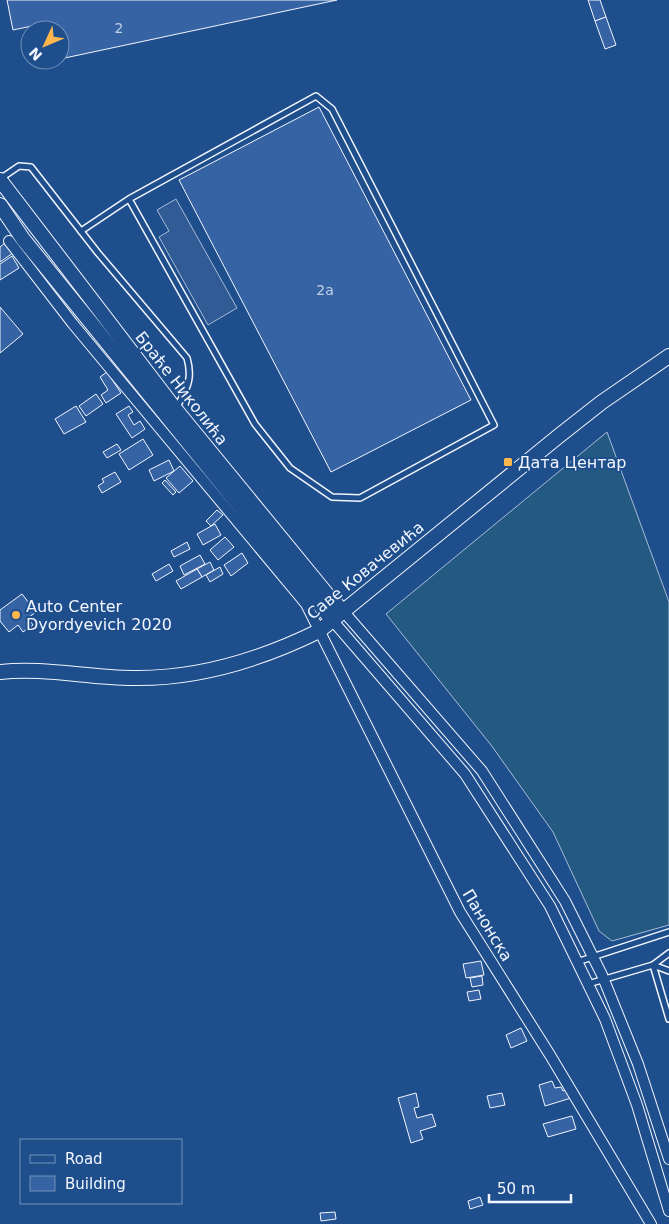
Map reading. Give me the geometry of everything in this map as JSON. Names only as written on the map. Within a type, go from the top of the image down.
[{"type":"street","name":"Браће Николића","points":[[0,180],[176,410],[330,598],[338,616]]},
{"type":"street","name":"Браће Николића","points":[[0,206],[24,239],[338,616]]},
{"type":"street","name":"Панонска","points":[[9,241],[102,359],[306,604],[460,912],[550,1055],[651,1224]]},
{"type":"street","name":"Саве Ковачевића","points":[[0,672],[24,669],[75,675],[157,678],[219,667],[266,655],[319,631],[602,402],[669,356]]},
{"type":"street","points":[[338,616],[482,771],[565,901],[604,980],[638,1064],[669,1159]]},
{"type":"street","points":[[338,616],[465,774],[550,906],[605,1019],[637,1105],[669,1211]]},
{"type":"lane","points":[[81,231],[129,199],[316,96],[332,109],[494,424],[360,498],[332,496],[290,468],[255,424],[129,199]]},
{"type":"lane","points":[[0,180],[19,166],[31,167],[81,231],[187,358],[191,372],[187,389],[176,410]]},
{"type":"lane","points":[[577,962],[669,932]]},
{"type":"lane","points":[[588,984],[653,965],[669,953]]},
{"type":"lane","points":[[653,965],[669,971]]},
{"type":"lane","points":[[653,965],[669,1019]]},
{"type":"shaded area","points":[[176,199],[237,308],[208,325],[159,237],[169,231],[157,210]]},
{"type":"shaded area","points":[[607,432],[669,602],[669,925],[612,941],[599,931],[553,832],[491,745],[386,614]]},
{"type":"building","points":[[7,0],[337,0],[70,57],[70,20],[20,20],[20,29],[13,30]]},
{"type":"building","points":[[588,0],[600,0],[606,17],[595,21]]},
{"type":"building","points":[[606,17],[616,45],[605,49],[595,21]]},
{"type":"building","points":[[319,107],[471,400],[331,472],[179,180]]},
{"type":"building","points":[[6,242],[13,253],[0,262],[0,247]]},
{"type":"building","points":[[12,256],[19,268],[0,280],[0,264]]},
{"type":"building","points":[[0,307],[23,334],[0,353]]},
{"type":"building","points":[[107,372],[121,393],[106,403],[101,395],[108,390],[100,377]]},
{"type":"building","points":[[96,394],[103,404],[86,416],[79,406]]},
{"type":"building","points":[[76,406],[86,422],[64,434],[55,419]]},
{"type":"building","points":[[129,406],[133,412],[128,415],[134,425],[140,421],[145,429],[132,438],[116,414]]},
{"type":"building","points":[[143,439],[153,455],[129,470],[119,454]]},
{"type":"building","points":[[117,444],[121,450],[107,458],[103,452]]},
{"type":"building","points":[[169,460],[174,471],[154,481],[149,470]]},
{"type":"building","points":[[180,466],[193,481],[179,493],[166,478]]},
{"type":"building","points":[[115,472],[121,482],[102,493],[98,486],[104,482],[102,479]]},
{"type":"building","points":[[165,480],[176,492],[173,495],[162,483]]},
{"type":"building","points":[[217,510],[223,515],[211,526],[206,521]]},
{"type":"building","points":[[215,524],[221,535],[203,545],[197,534]]},
{"type":"building","points":[[225,537],[234,547],[218,560],[210,550]]},
{"type":"building","points":[[187,542],[190,549],[174,557],[171,551]]},
{"type":"building","points":[[242,553],[248,563],[231,576],[224,565]]},
{"type":"building","points":[[200,555],[205,564],[184,575],[180,566]]},
{"type":"building","points":[[210,562],[214,570],[202,577],[197,569]]},
{"type":"building","points":[[169,564],[173,571],[156,581],[152,574]]},
{"type":"building","points":[[220,567],[223,574],[210,582],[206,575]]},
{"type":"building","points":[[197,569],[202,577],[181,589],[176,581]]},
{"type":"building","name":"Auto Center Dyordyevich 2020","points":[[22,594],[36,612],[28,618],[33,625],[23,632],[18,625],[9,632],[0,621],[0,610]]},
{"type":"building","points":[[481,961],[484,975],[466,978],[463,964]]},
{"type":"building","points":[[482,976],[483,985],[472,987],[470,978]]},
{"type":"building","points":[[479,990],[481,999],[469,1001],[467,992]]},
{"type":"building","points":[[521,1028],[527,1041],[511,1048],[506,1035]]},
{"type":"building","points":[[552,1081],[555,1088],[561,1087],[563,1091],[567,1089],[571,1098],[545,1106],[539,1085]]},
{"type":"building","points":[[416,1093],[419,1107],[414,1108],[417,1118],[432,1114],[436,1126],[420,1131],[423,1139],[411,1143],[398,1098]]},
{"type":"building","points":[[502,1093],[505,1105],[490,1108],[487,1096]]},
{"type":"building","points":[[572,1116],[576,1129],[548,1137],[543,1124]]},
{"type":"building","points":[[480,1197],[483,1205],[470,1209],[468,1201]]},
{"type":"building","points":[[335,1212],[336,1219],[321,1221],[320,1213]]},
{"type":"place","name":"Дата Центар","points":[[508,462]]},
{"type":"place","name":"Auto Center Dyordyevich 2020","points":[[16,615]]}]
